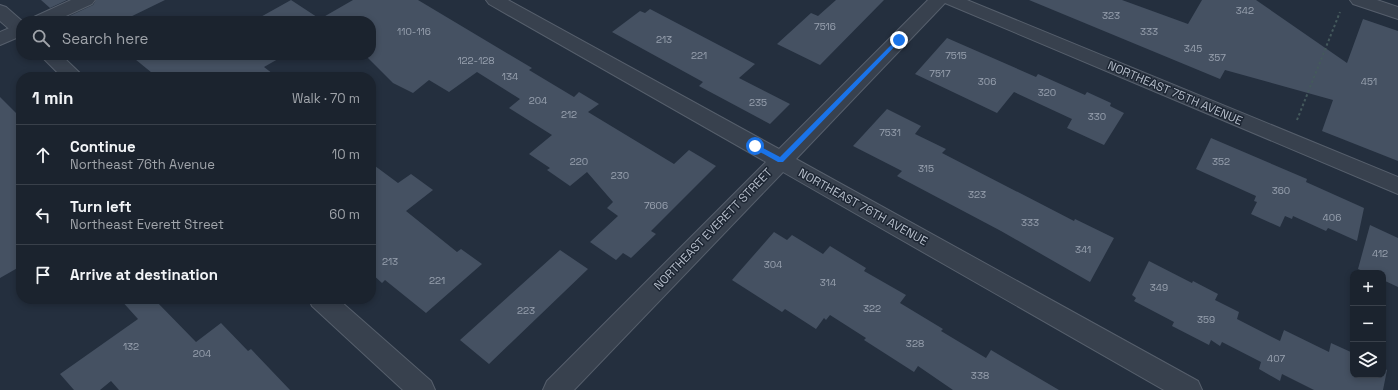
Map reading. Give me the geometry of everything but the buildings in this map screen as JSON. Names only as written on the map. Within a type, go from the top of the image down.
[{"type":"street","points":[[51,16],[86,0]]},
{"type":"street","name":"NORTHEAST 76TH AVENUE","points":[[495,0],[1189,390]]},
{"type":"street","name":"NORTHEAST EVERETT STREET","points":[[556,390],[938,0]]},
{"type":"street","name":"NORTHEAST 75TH AVENUE","points":[[952,0],[1398,186]]},
{"type":"street","points":[[1359,0],[1398,13]]},
{"type":"street","points":[[0,11],[16,25]]},
{"type":"street","points":[[0,39],[16,32]]},
{"type":"street","points":[[55,60],[68,72]]},
{"type":"street","points":[[327,304],[422,390]]},
{"type":"path","points":[[1289,140],[1342,7]]},
{"type":"route","points":[[755,146],[781,161],[899,40]]}]
